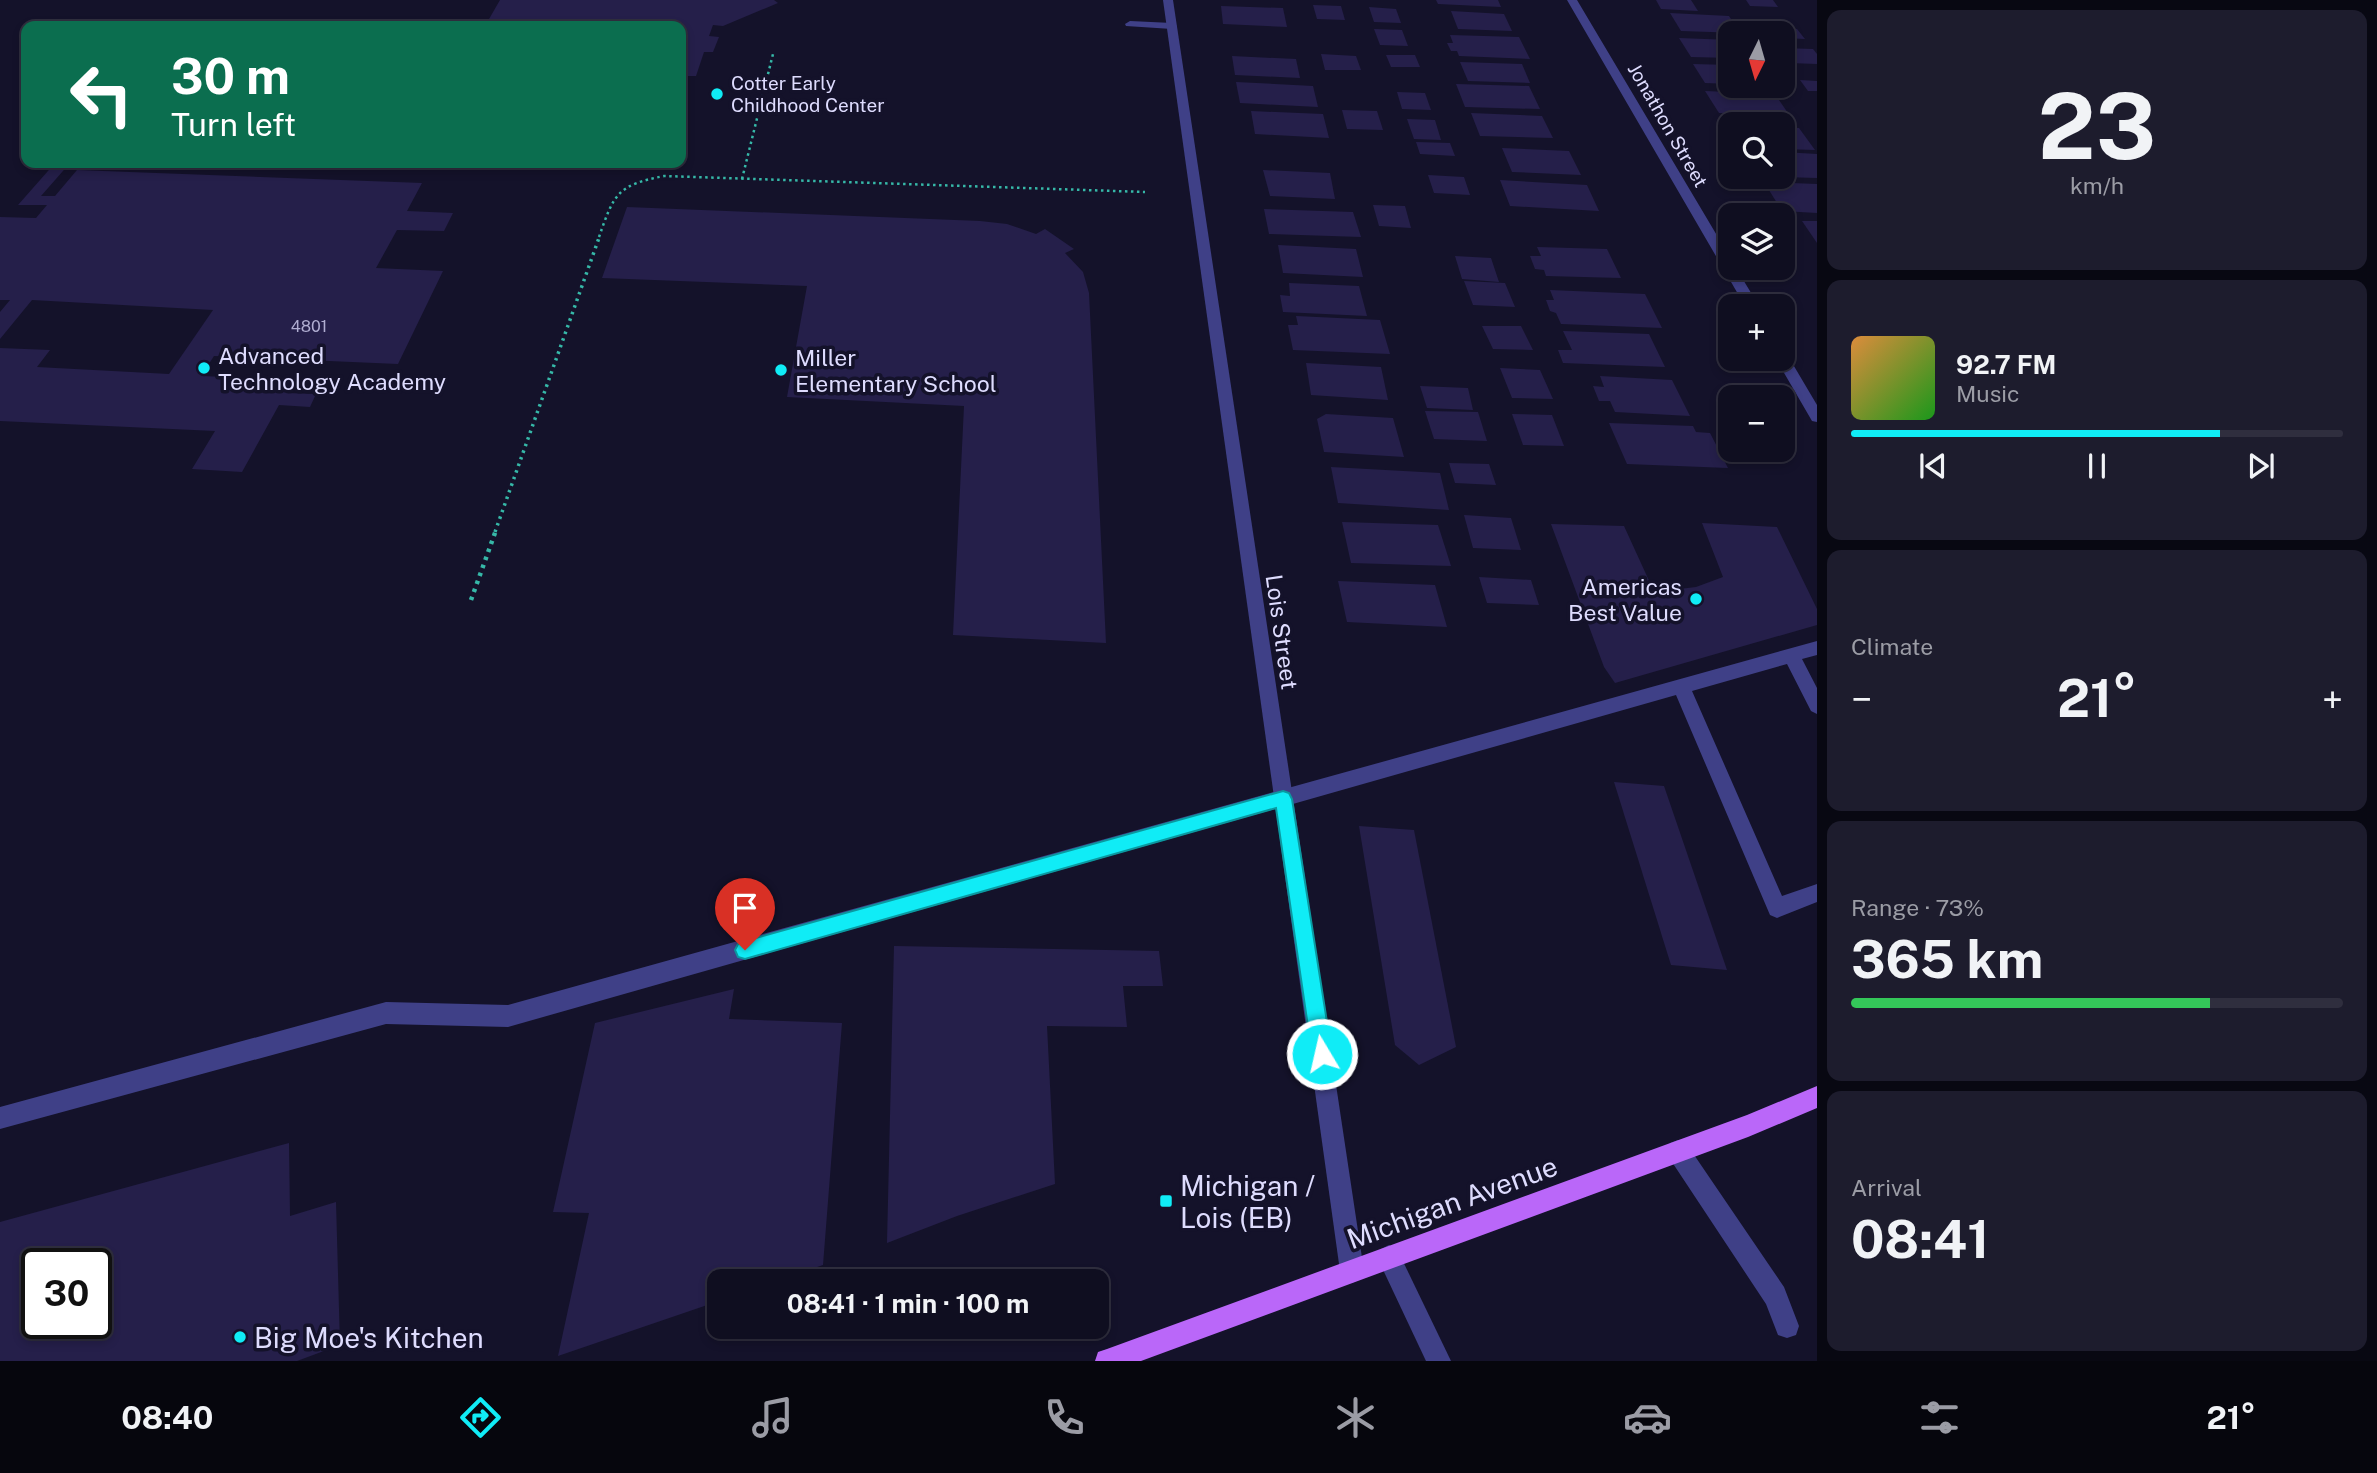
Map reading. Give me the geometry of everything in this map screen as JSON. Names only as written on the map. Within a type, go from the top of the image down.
[{"type":"main road","name":"Michigan Avenue","points":[[1107,1361],[1748,1126],[1817,1097]]},
{"type":"street","name":"Lois Street","points":[[1168,0],[1352,1270]]},
{"type":"street","name":"Jonathon Street","points":[[1572,0],[1745,294]]},
{"type":"street","points":[[1130,24],[1172,26]]},
{"type":"street","points":[[1790,371],[1817,417]]},
{"type":"street","points":[[0,1118],[386,1013],[508,1016],[1817,649]]},
{"type":"street","points":[[1792,656],[1817,706]]},
{"type":"street","points":[[1682,688],[1777,908],[1817,893]]},
{"type":"street","points":[[1678,1151],[1775,1296],[1787,1326]]},
{"type":"street","points":[[1389,1257],[1439,1361]]},
{"type":"path","points":[[742,179],[773,54]]},
{"type":"path","points":[[471,600],[612,200],[638,180],[664,176],[1145,192]]},
{"type":"building","name":"Cotter Early Childhood Center","points":[[500,0],[774,0],[778,3],[723,26],[713,25],[709,36],[719,37],[713,52],[704,52],[696,76],[686,76],[686,21],[488,21]]},
{"type":"building","points":[[1436,0],[1498,0],[1501,7],[1438,4]]},
{"type":"building","points":[[1656,0],[1691,0],[1698,11],[1661,9]]},
{"type":"building","points":[[1746,0],[1773,0],[1778,7],[1750,6]]},
{"type":"building","points":[[1313,5],[1341,6],[1345,20],[1317,19]]},
{"type":"building","points":[[1221,6],[1283,8],[1287,27],[1223,24]]},
{"type":"building","points":[[1369,7],[1396,9],[1401,23],[1374,22]]},
{"type":"building","points":[[1451,11],[1504,14],[1512,31],[1458,29]]},
{"type":"building","points":[[1670,13],[1729,16],[1732,21],[1718,21],[1718,32],[1681,31]]},
{"type":"building","points":[[1374,29],[1402,30],[1408,46],[1380,45]]},
{"type":"building","points":[[1796,29],[1797,29],[1805,39],[1796,39]]},
{"type":"building","points":[[1450,35],[1519,37],[1530,59],[1459,56],[1457,51],[1451,51],[1447,43],[1453,43]]},
{"type":"building","points":[[1679,38],[1718,40],[1718,58],[1691,57]]},
{"type":"building","points":[[1796,48],[1813,49],[1817,54],[1817,64],[1796,63]]},
{"type":"building","points":[[1321,54],[1356,56],[1361,70],[1325,70]]},
{"type":"building","points":[[1386,55],[1415,55],[1420,67],[1391,67]]},
{"type":"building","points":[[1232,56],[1296,59],[1300,78],[1235,75]]},
{"type":"building","points":[[1460,62],[1522,64],[1530,83],[1468,81]]},
{"type":"building","points":[[1693,64],[1718,65],[1718,84],[1705,83]]},
{"type":"building","points":[[1800,80],[1817,81],[1817,91],[1808,91]]},
{"type":"building","points":[[1236,82],[1313,86],[1318,107],[1240,103]]},
{"type":"building","points":[[1456,84],[1529,86],[1540,109],[1465,107]]},
{"type":"building","points":[[1705,91],[1718,92],[1718,98],[1778,98],[1787,112],[1718,112]]},
{"type":"building","points":[[1397,92],[1425,93],[1431,110],[1402,109]]},
{"type":"building","points":[[1342,110],[1377,111],[1383,130],[1347,129]]},
{"type":"building","points":[[1251,111],[1323,114],[1329,138],[1255,134]]},
{"type":"building","points":[[1471,113],[1542,116],[1553,138],[1480,136]]},
{"type":"building","points":[[1407,119],[1435,120],[1441,140],[1414,139]]},
{"type":"building","points":[[1795,128],[1799,128],[1815,150],[1795,149]]},
{"type":"building","points":[[1416,142],[1450,143],[1455,156],[1420,154]]},
{"type":"building","points":[[1502,148],[1569,151],[1581,175],[1512,172]]},
{"type":"building","points":[[1795,153],[1817,154],[1817,178],[1795,177]]},
{"type":"building","name":"Advanced Technology Academy","points":[[51,168],[66,168],[41,196],[55,196],[77,170],[422,183],[407,211],[453,213],[444,231],[397,230],[376,268],[443,271],[398,364],[214,356],[201,376],[294,380],[286,393],[316,394],[310,407],[279,405],[242,472],[192,469],[215,431],[0,421],[0,348],[50,350],[37,367],[169,374],[213,310],[32,300],[0,339],[0,312],[10,300],[0,300],[0,217],[36,218],[47,205],[18,205]]},
{"type":"building","points":[[1263,170],[1330,173],[1335,199],[1270,196]]},
{"type":"building","points":[[1428,175],[1464,177],[1470,195],[1434,193]]},
{"type":"building","points":[[1500,180],[1587,185],[1599,211],[1510,206]]},
{"type":"building","points":[[1795,183],[1817,184],[1817,213],[1795,212],[1795,203],[1777,203],[1768,189],[1795,189]]},
{"type":"building","points":[[1373,205],[1405,206],[1411,228],[1379,226]]},
{"type":"building","name":"Miller Elementary School","points":[[627,207],[980,221],[1007,224],[1036,234],[1045,229],[1074,249],[1065,253],[1083,272],[1089,293],[1106,643],[953,635],[964,406],[787,397],[807,286],[602,278]]},
{"type":"building","points":[[1264,209],[1353,212],[1361,237],[1269,234]]},
{"type":"building","points":[[1802,221],[1817,221],[1817,243]]},
{"type":"building","points":[[1278,245],[1356,249],[1363,277],[1283,273]]},
{"type":"building","points":[[1537,247],[1607,249],[1621,278],[1546,276],[1544,270],[1535,269],[1530,256],[1541,256]]},
{"type":"building","points":[[1455,256],[1491,258],[1499,282],[1462,279]]},
{"type":"building","points":[[1464,281],[1505,283],[1515,307],[1473,305]]},
{"type":"building","points":[[1289,283],[1359,286],[1367,316],[1283,312],[1280,295],[1290,296]]},
{"type":"building","points":[[1550,290],[1645,294],[1662,328],[1561,324],[1556,313],[1550,311],[1546,300],[1554,300]]},
{"type":"building","points":[[1296,316],[1380,320],[1390,354],[1293,350],[1288,325],[1298,325]]},
{"type":"building","points":[[1482,326],[1521,326],[1533,350],[1493,349]]},
{"type":"building","points":[[1563,331],[1649,334],[1665,367],[1563,363],[1558,350],[1572,350]]},
{"type":"building","points":[[1306,363],[1381,367],[1388,400],[1311,395]]},
{"type":"building","points":[[1500,368],[1540,370],[1553,399],[1512,398]]},
{"type":"building","points":[[1600,376],[1672,380],[1690,416],[1615,412],[1610,401],[1599,401],[1593,386],[1604,387]]},
{"type":"building","points":[[1420,386],[1468,388],[1473,410],[1427,408]]},
{"type":"building","points":[[1425,411],[1478,412],[1487,441],[1434,439]]},
{"type":"building","points":[[1326,414],[1393,418],[1404,457],[1324,452],[1317,419]]},
{"type":"building","points":[[1512,414],[1552,415],[1564,446],[1523,445]]},
{"type":"building","points":[[1609,423],[1693,426],[1696,432],[1710,433],[1718,449],[1718,462],[1725,462],[1728,468],[1627,464]]},
{"type":"building","points":[[1449,463],[1489,464],[1496,485],[1455,483]]},
{"type":"building","points":[[1331,467],[1440,473],[1449,510],[1338,503]]},
{"type":"building","points":[[1464,515],[1511,518],[1521,550],[1473,548]]},
{"type":"building","points":[[1342,522],[1438,525],[1451,566],[1351,563]]},
{"type":"building","name":"Americas Best Value","points":[[1702,523],[1777,527],[1817,609],[1817,625],[1615,683],[1604,667],[1551,524],[1624,526],[1651,585],[1671,590],[1696,587],[1723,577]]},
{"type":"building","points":[[1479,577],[1531,580],[1539,605],[1487,603]]},
{"type":"building","points":[[1338,581],[1435,585],[1447,627],[1347,622]]},
{"type":"building","points":[[1614,782],[1664,786],[1727,970],[1671,965]]},
{"type":"building","points":[[1359,826],[1414,830],[1456,1047],[1419,1065],[1395,1045]]},
{"type":"building","points":[[894,946],[1159,951],[1163,986],[1123,986],[1127,1027],[1047,1026],[1055,1184],[957,1216],[887,1243]]},
{"type":"building","points":[[734,989],[729,1019],[842,1023],[823,1265],[811,1269],[707,1269],[707,1305],[558,1356],[589,1213],[553,1212],[595,1023]]},
{"type":"building","points":[[289,1143],[290,1216],[336,1202],[340,1345],[297,1361],[0,1361],[0,1222]]},
{"type":"place","name":"Cotter Early Childhood Center","points":[[717,94]]},
{"type":"place","name":"Advanced Technology Academy","points":[[204,368]]},
{"type":"place","name":"Miller Elementary School","points":[[781,370]]},
{"type":"place","name":"Americas Best Value","points":[[1696,599]]},
{"type":"place","name":"Michigan / Lois (EB)","points":[[1166,1201]]},
{"type":"place","name":"Big Moe's Kitchen","points":[[240,1337]]},
{"type":"route","points":[[745,950],[1283,799],[1322,1054]]}]
